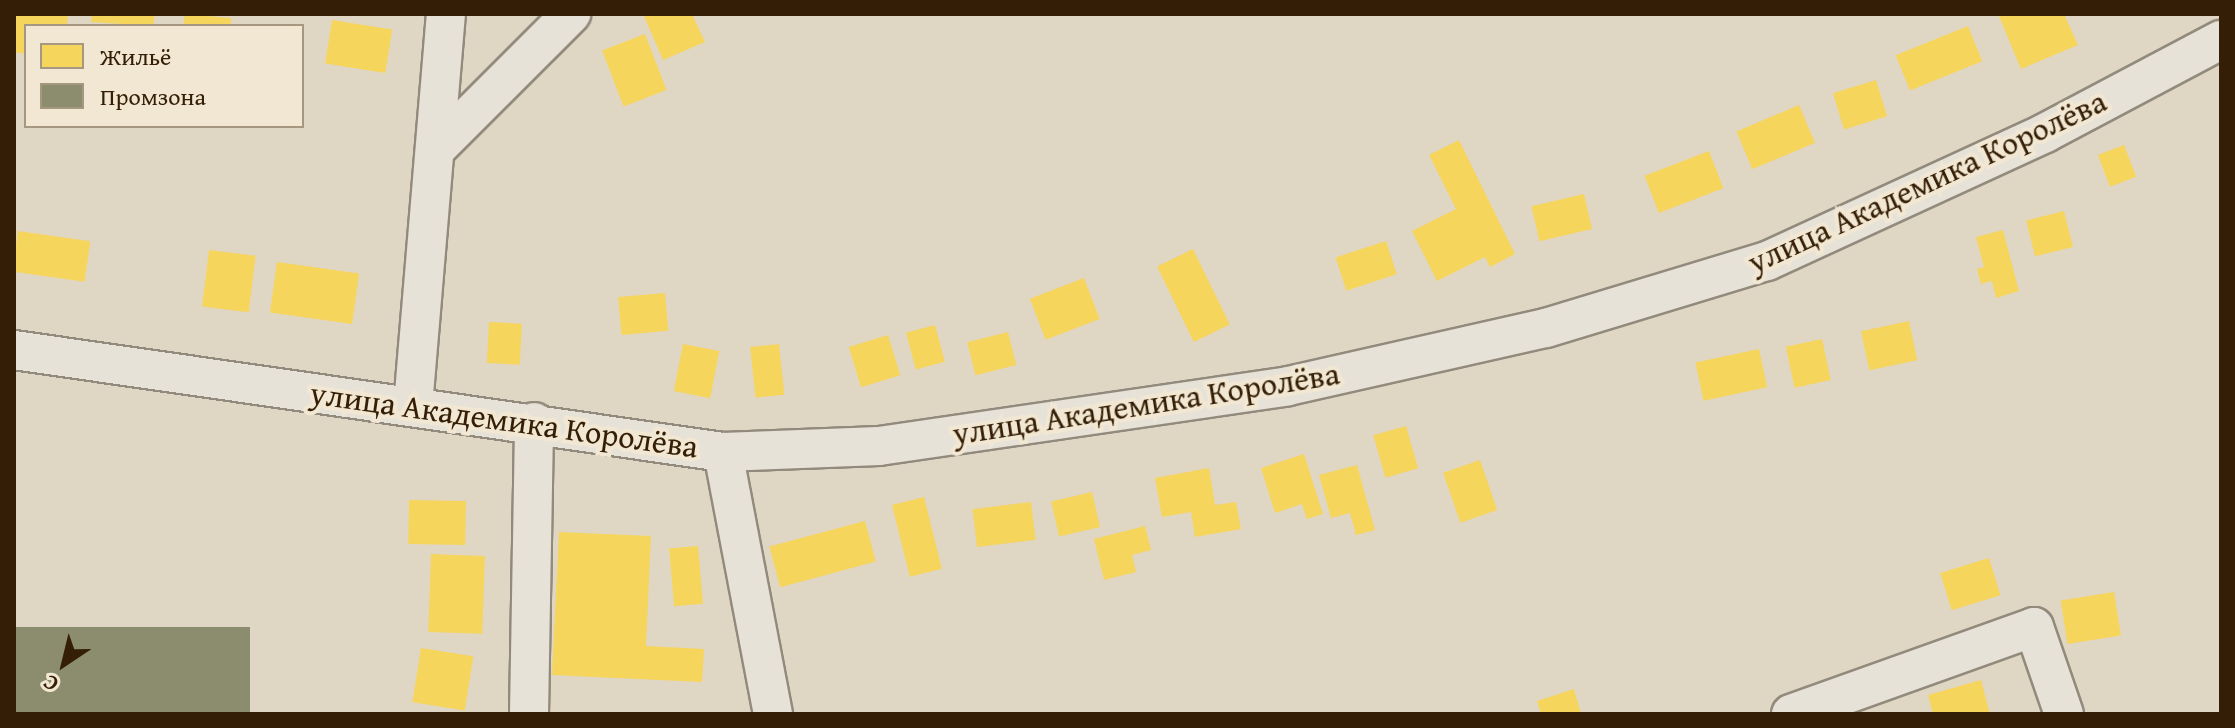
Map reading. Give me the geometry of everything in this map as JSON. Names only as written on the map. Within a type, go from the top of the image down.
[{"type":"street","points":[[413,406],[446,14]]},
{"type":"street","points":[[437,148],[571,14]]},
{"type":"street","name":"улица Академика Королёва","points":[[14,350],[534,422],[723,452],[879,446],[1273,388],[1546,328],[1767,261],[2045,133],[2221,40]]},
{"type":"street","points":[[529,714],[534,422]]},
{"type":"street","points":[[723,452],[773,714]]},
{"type":"street","points":[[1791,714],[2034,627],[2064,714]]},
{"type":"building: Жильё","points":[[14,14],[68,14],[67,24],[24,24],[24,54],[14,52]]},
{"type":"building: Жильё","points":[[92,14],[155,14],[153,24],[91,22]]},
{"type":"building: Жильё","points":[[185,14],[231,18],[231,24],[183,24]]},
{"type":"building: Жильё","points":[[643,14],[692,14],[705,42],[663,60]]},
{"type":"building: Жильё","points":[[1998,14],[2064,14],[2078,45],[2021,69]]},
{"type":"building: Жильё","points":[[332,20],[392,30],[385,73],[325,63]]},
{"type":"building: Жильё","points":[[1968,26],[1982,61],[1910,90],[1896,55]]},
{"type":"building: Жильё","points":[[645,34],[667,90],[624,106],[602,50]]},
{"type":"building: Жильё","points":[[1876,80],[1887,116],[1844,129],[1833,93]]},
{"type":"building: Жильё","points":[[1799,105],[1815,143],[1752,169],[1736,132]]},
{"type":"building: Жильё","points":[[1459,140],[1515,254],[1490,267],[1485,257],[1437,281],[1412,231],[1456,209],[1429,155]]},
{"type":"building: Жильё","points":[[2124,145],[2136,177],[2110,187],[2098,155]]},
{"type":"building: Жильё","points":[[1709,151],[1723,188],[1659,213],[1645,176]]},
{"type":"building: Жильё","points":[[1584,194],[1592,229],[1539,241],[1531,206]]},
{"type":"building: Жильё","points":[[2064,211],[2073,247],[2035,256],[2026,220]]},
{"type":"building: Жильё","points":[[2003,230],[2019,291],[1996,298],[1992,281],[1981,284],[1977,269],[1984,267],[1976,237]]},
{"type":"building: Жильё","points":[[18,231],[90,241],[85,282],[14,272]]},
{"type":"building: Жильё","points":[[1386,241],[1397,274],[1346,291],[1336,257]]},
{"type":"building: Жильё","points":[[1193,249],[1230,324],[1194,342],[1157,267]]},
{"type":"building: Жильё","points":[[209,250],[256,256],[249,312],[202,307]]},
{"type":"building: Жильё","points":[[277,262],[359,274],[352,324],[270,313]]},
{"type":"building: Жильё","points":[[1084,278],[1100,319],[1046,340],[1030,299]]},
{"type":"building: Жильё","points":[[665,293],[668,331],[621,335],[618,297]]},
{"type":"building: Жильё","points":[[1909,321],[1917,360],[1869,370],[1861,331]]},
{"type":"building: Жильё","points":[[489,322],[522,324],[520,365],[487,363]]},
{"type":"building: Жильё","points":[[935,325],[945,362],[916,369],[906,333]]},
{"type":"building: Жильё","points":[[1008,332],[1016,365],[975,375],[967,342]]},
{"type":"building: Жильё","points":[[888,335],[900,375],[861,387],[849,347]]},
{"type":"building: Жильё","points":[[1822,339],[1831,380],[1795,388],[1786,347]]},
{"type":"building: Жильё","points":[[683,344],[719,351],[710,398],[674,391]]},
{"type":"building: Жильё","points":[[779,344],[784,395],[755,398],[750,347]]},
{"type":"building: Жильё","points":[[1759,349],[1767,387],[1704,401],[1695,363]]},
{"type":"building: Жильё","points":[[1406,426],[1418,468],[1385,478],[1373,435]]},
{"type":"building: Жильё","points":[[1304,454],[1323,514],[1307,519],[1302,504],[1275,513],[1261,468]]},
{"type":"building: Жильё","points":[[1480,460],[1497,510],[1460,523],[1443,473]]},
{"type":"building: Жильё","points":[[1357,465],[1375,530],[1356,535],[1350,513],[1331,518],[1319,475]]},
{"type":"building: Жильё","points":[[1209,468],[1215,505],[1236,502],[1241,529],[1195,537],[1191,512],[1162,517],[1155,478]]},
{"type":"building: Жильё","points":[[1092,492],[1100,527],[1059,537],[1051,501]]},
{"type":"building: Жильё","points":[[924,497],[942,569],[910,577],[892,505]]},
{"type":"building: Жильё","points":[[409,500],[466,501],[465,545],[408,544]]},
{"type":"building: Жильё","points":[[1031,502],[1036,540],[977,547],[972,509]]},
{"type":"building: Жильё","points":[[865,521],[876,562],[780,587],[769,547]]},
{"type":"building: Жильё","points":[[1145,526],[1151,550],[1132,555],[1136,572],[1104,580],[1094,539]]},
{"type":"building: Жильё","points":[[559,532],[651,536],[646,646],[704,649],[702,682],[552,675]]},
{"type":"building: Жильё","points":[[698,546],[703,604],[674,606],[669,549]]},
{"type":"building: Жильё","points":[[431,554],[485,556],[482,634],[428,632]]},
{"type":"building: Жильё","points":[[1989,558],[2000,595],[1952,610],[1940,573]]},
{"type":"building: Жильё","points":[[2114,592],[2121,635],[2068,644],[2061,600]]},
{"type":"building: Жильё","points":[[421,648],[473,656],[465,711],[412,702]]},
{"type":"building: Жильё","points":[[1981,680],[1990,714],[1933,714],[1928,695]]},
{"type":"building: Жильё","points":[[1574,689],[1581,714],[1541,714],[1537,701]]},
{"type":"building: Промзона","points":[[14,627],[250,627],[250,714],[14,714]]}]
